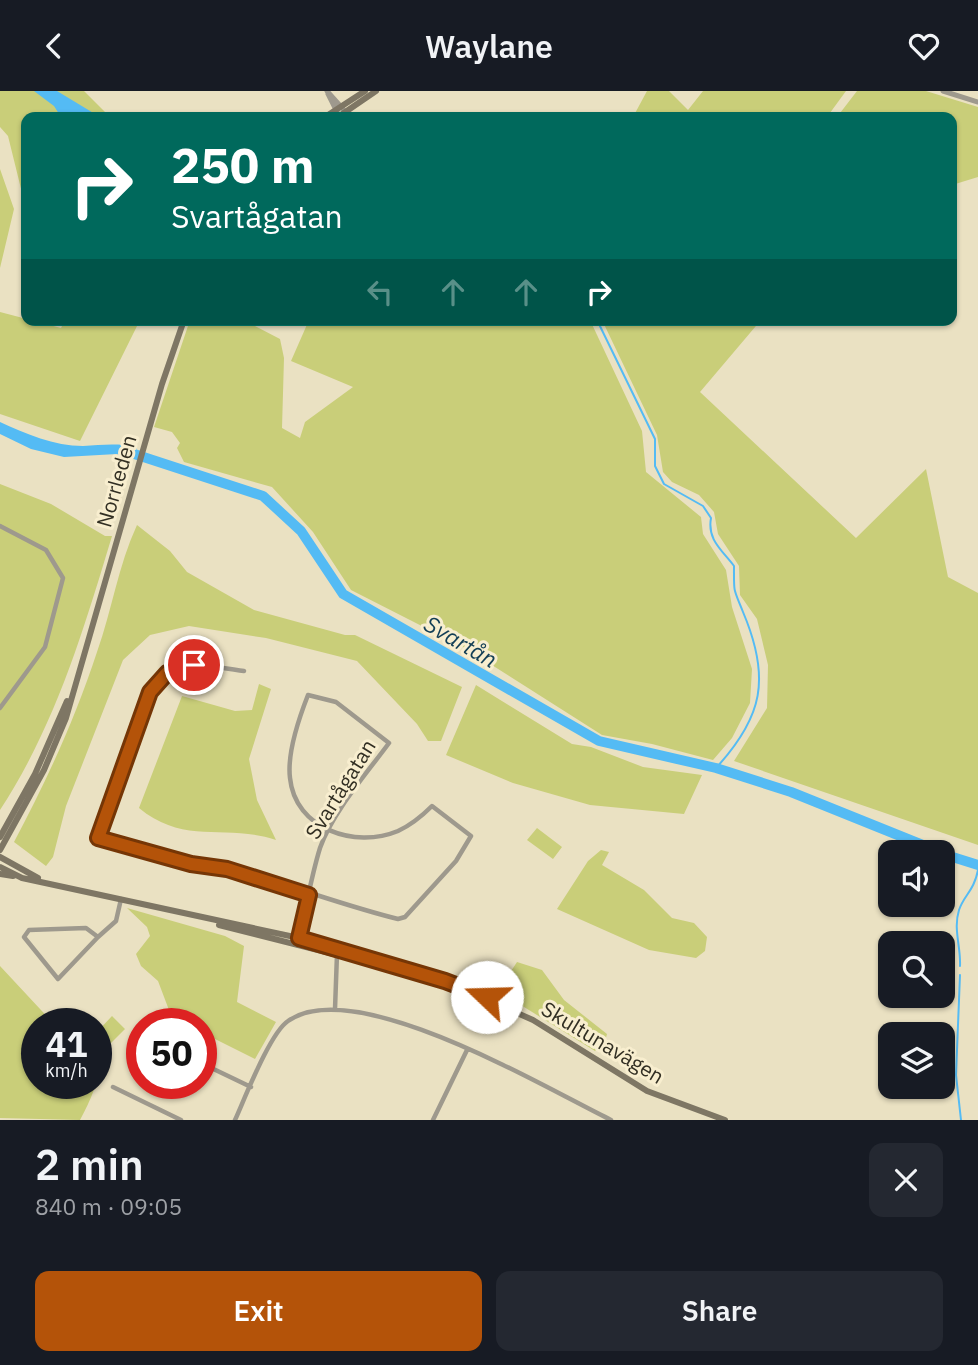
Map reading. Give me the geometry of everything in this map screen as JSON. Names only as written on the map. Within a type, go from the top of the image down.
[{"type":"main road","points":[[342,112],[365,91]]},
{"type":"main road","points":[[343,112],[376,91]]},
{"type":"main road","name":"Norrleden","points":[[1,849],[55,746],[86,653],[162,384],[182,326]]},
{"type":"main road","name":"Norrleden","points":[[0,837],[35,774],[86,653]]},
{"type":"main road","points":[[1,849],[3,858]]},
{"type":"main road","name":"Skultunavägen","points":[[3,858],[46,881]]},
{"type":"main road","name":"Skultunavägen","points":[[0,867],[22,877],[298,941],[426,976],[511,1008],[647,1091],[725,1120]]},
{"type":"main road","points":[[0,874],[22,877]]},
{"type":"street","points":[[327,91],[340,112]]},
{"type":"street","points":[[943,91],[978,102]]},
{"type":"street","points":[[0,526],[46,549],[63,578],[45,647],[0,708]]},
{"type":"street","points":[[244,670],[183,666],[167,673],[155,684],[137,726],[98,838],[191,864],[227,869],[309,895],[402,919],[442,877],[471,839],[469,833],[432,806],[408,826],[376,837],[353,837],[328,831]]},
{"type":"street","name":"Svartågatan","points":[[298,941],[328,831],[389,743],[336,702],[309,695],[292,755],[290,778],[303,810],[328,831]]},
{"type":"street","points":[[98,937],[86,928],[29,930],[24,936],[58,979],[116,921],[121,899]]},
{"type":"street","points":[[335,1009],[338,952]]},
{"type":"street","points":[[234,1120],[284,1024],[304,1014],[335,1009],[356,1010],[404,1023],[467,1050],[611,1120]]},
{"type":"street","points":[[433,1120],[467,1050]]},
{"type":"street","points":[[217,1071],[250,1087]]},
{"type":"street","points":[[113,1087],[181,1120]]},
{"type":"green space","points":[[0,91],[84,91],[105,112],[21,112],[21,189],[8,136],[0,127]]},
{"type":"green space","points":[[647,91],[669,91],[688,110],[703,91],[846,91],[831,112],[636,112]]},
{"type":"green space","points":[[857,91],[926,91],[978,107],[978,177],[957,183],[957,112],[841,112]]},
{"type":"green space","points":[[0,169],[14,209],[0,268]]},
{"type":"green space","points":[[0,312],[21,318],[21,326],[137,326],[80,441],[0,414]]},
{"type":"green space","points":[[188,326],[255,326],[280,339],[284,358],[282,428],[300,438],[305,422],[353,387],[291,361],[306,326],[593,326],[642,431],[646,472],[701,517],[703,534],[726,570],[732,607],[752,669],[750,703],[732,738],[713,760],[652,744],[602,735],[465,648],[351,590],[313,532],[272,487],[184,462],[177,448],[180,443],[172,432],[154,427]]},
{"type":"green space","points":[[605,326],[756,326],[700,392],[856,538],[926,469],[948,577],[978,593],[978,845],[734,761],[767,708],[768,665],[757,619],[740,595],[739,566],[718,534],[714,512],[699,495],[672,482],[663,472],[657,435]]},
{"type":"green space","points":[[0,484],[51,504],[105,536],[112,536],[78,643],[52,712],[37,745],[0,810]]},
{"type":"green space","points":[[137,525],[170,551],[187,572],[254,610],[345,635],[355,635],[462,687],[441,741],[428,741],[417,724],[357,661],[266,638],[189,626],[150,635],[123,660],[66,806],[53,857],[46,866],[14,842],[70,725]]},
{"type":"green space","points":[[259,684],[271,689],[249,759],[257,800],[276,840],[257,835],[173,827],[156,820],[139,808],[182,696],[235,711],[252,710]]},
{"type":"green space","points":[[476,685],[572,744],[591,747],[643,767],[702,775],[684,814],[590,805],[513,783],[446,755]]},
{"type":"green space","points":[[537,828],[562,847],[553,859],[527,840]]},
{"type":"green space","points":[[601,850],[609,852],[602,865],[644,890],[672,918],[694,923],[707,937],[705,951],[696,958],[649,950],[557,909],[588,861]]},
{"type":"green space","points":[[127,908],[225,936],[244,946],[237,1002],[276,1022],[255,1059],[217,1040],[217,1008],[168,1008],[158,981],[141,966],[136,954],[150,936],[147,927]]},
{"type":"green space","points":[[517,962],[542,970],[564,1000],[607,1034],[605,1041],[595,1051],[516,1002],[496,994]]},
{"type":"green space","points":[[0,966],[39,1008],[21,1008],[21,1099],[91,1099],[80,1120],[0,1118]]},
{"type":"green space","points":[[112,1016],[125,1029],[112,1042]]},
{"type":"water","points":[[34,91],[57,91],[92,112],[58,112]]},
{"type":"water","points":[[0,422],[61,444],[137,447],[133,459],[117,454],[64,457],[31,449],[0,434]]},
{"type":"waterway","points":[[600,326],[655,439],[655,466],[664,484],[703,506],[711,518],[713,539],[734,566],[735,590],[757,657],[758,696],[744,731],[716,768]]},
{"type":"waterway","name":"Svartån","points":[[122,450],[263,496],[301,531],[343,594],[599,741],[716,768],[791,792],[910,840]]},
{"type":"waterway","name":"Svartån","points":[[955,858],[978,865]]},
{"type":"waterway","points":[[960,966],[957,917],[978,870]]},
{"type":"waterway","points":[[960,975],[956,1075],[961,1120]]},
{"type":"route","points":[[194,665],[183,666],[167,673],[150,692],[97,834],[98,838],[191,864],[227,869],[309,895],[299,938],[445,981],[487,997]]}]
